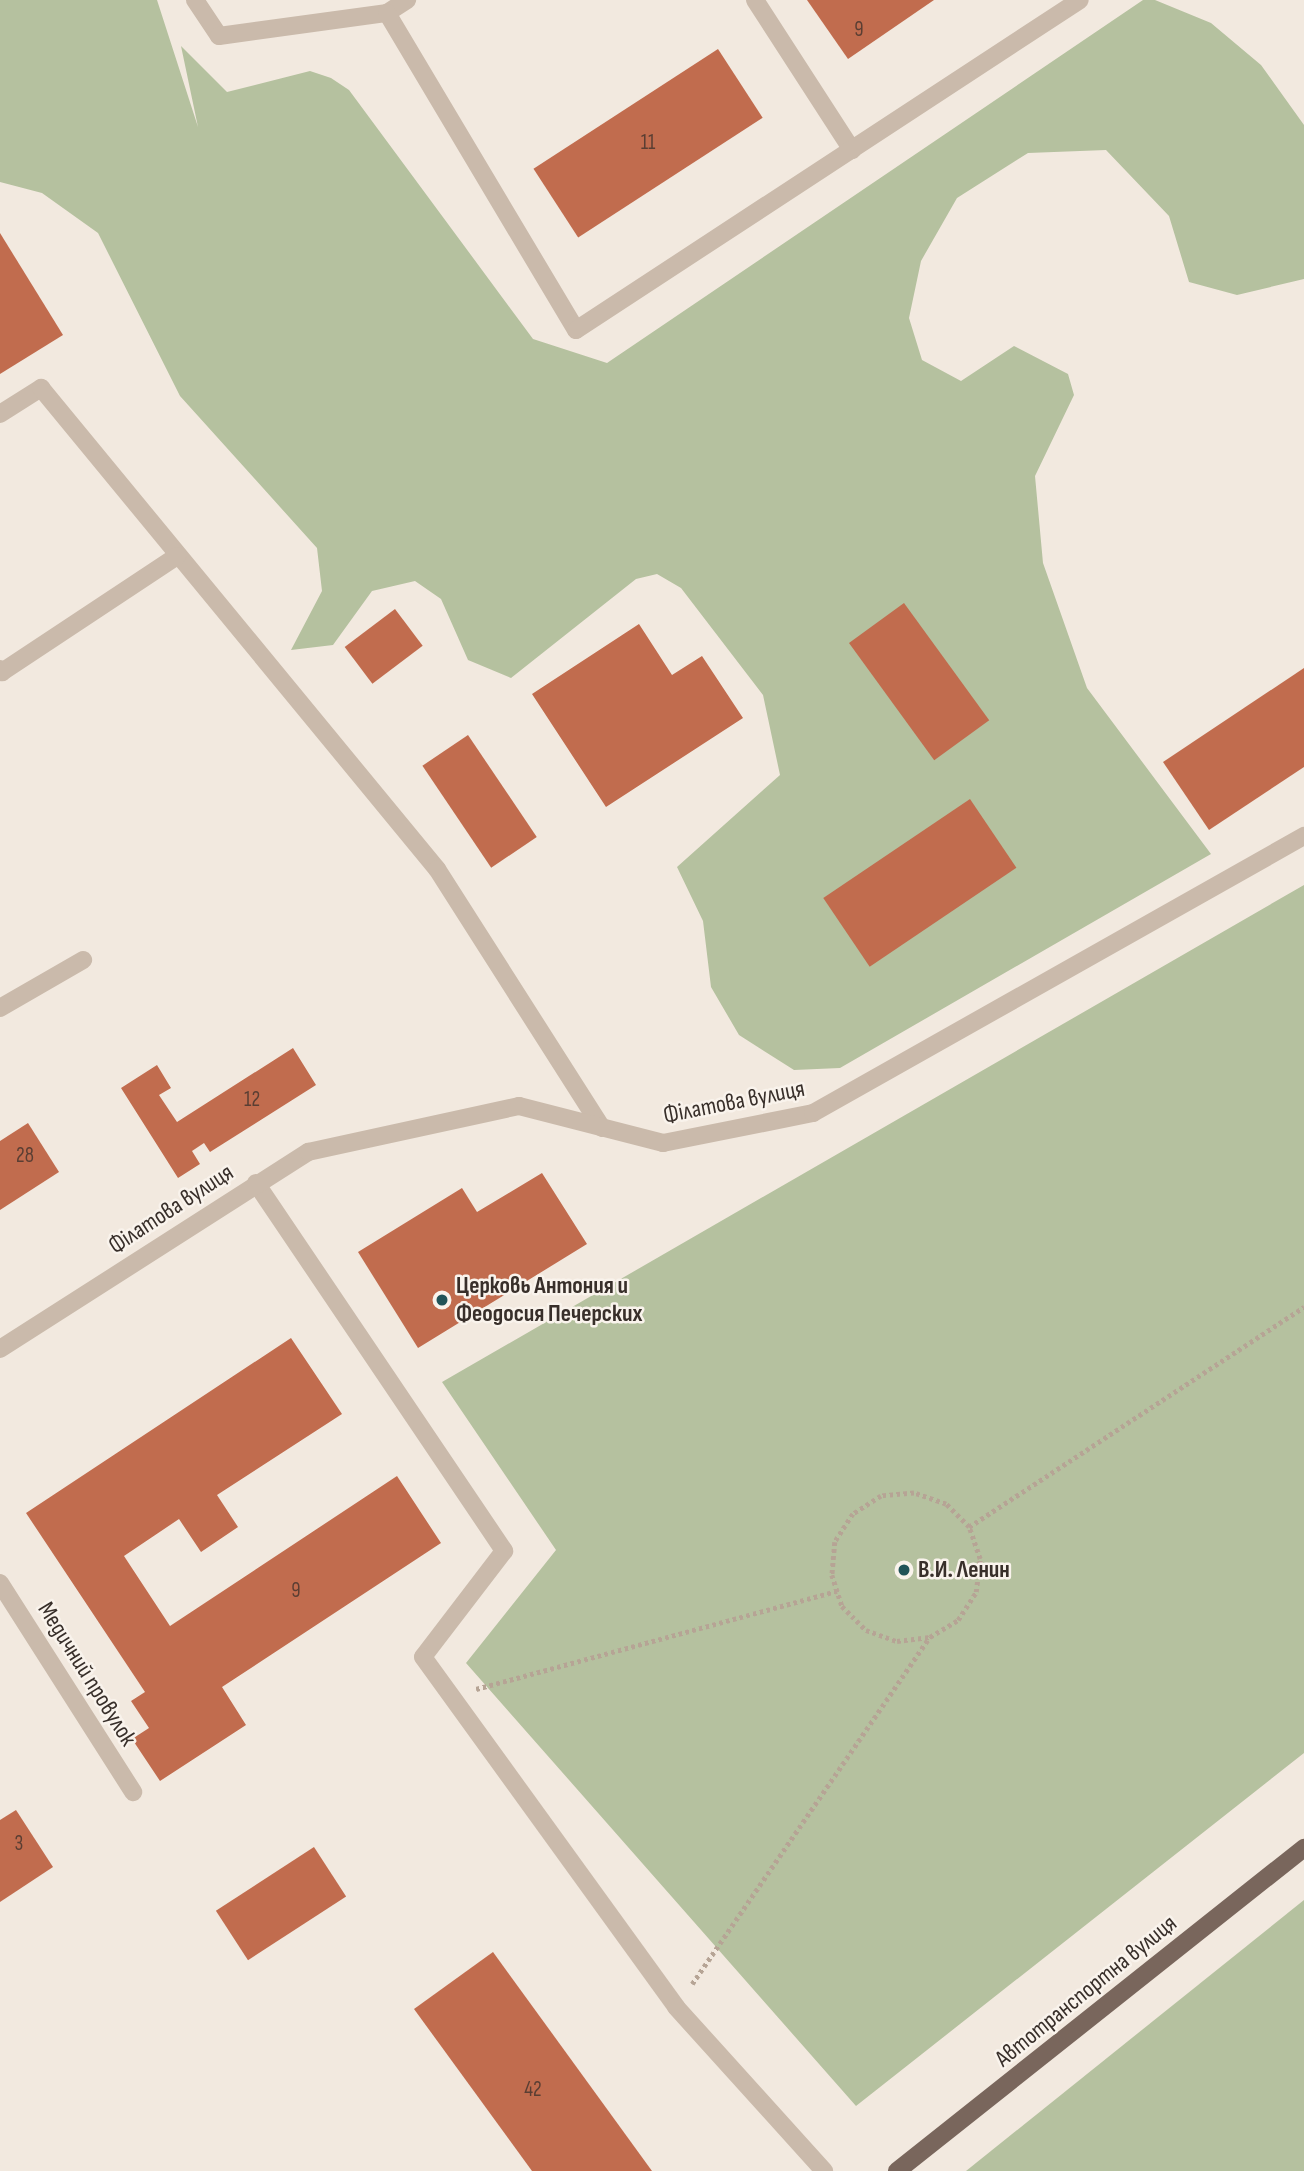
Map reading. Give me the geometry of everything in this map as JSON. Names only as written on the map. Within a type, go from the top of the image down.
[{"type":"main road","name":"Автотранспортна вулиця","points":[[897,2171],[1304,1848]]},
{"type":"street","points":[[195,0],[219,36],[387,13],[407,0]]},
{"type":"street","points":[[755,0],[852,150]]},
{"type":"street","points":[[387,13],[576,330],[1080,0]]},
{"type":"street","points":[[0,414],[41,388],[437,869],[602,1128]]},
{"type":"street","points":[[0,668],[2,672],[177,556]]},
{"type":"street","name":"Філатова вулиця","points":[[0,1349],[308,1152],[519,1106],[663,1143],[813,1113],[1304,836]]},
{"type":"street","points":[[0,1008],[83,960]]},
{"type":"street","points":[[256,1183],[503,1551],[423,1657],[676,2007],[824,2171]]},
{"type":"street","name":"Медичний провулок","points":[[0,1583],[133,1792]]},
{"type":"path","points":[[969,1527],[1304,1307]]},
{"type":"path","points":[[676,2007],[930,1637],[958,1620],[976,1592],[980,1559],[969,1527],[946,1504],[935,1500],[914,1493],[881,1496],[853,1514],[835,1542],[832,1575],[842,1606],[866,1630],[897,1641],[930,1637]]},
{"type":"path","points":[[451,1696],[837,1591]]},
{"type":"green space","points":[[0,0],[157,0],[198,127],[181,46],[227,92],[310,71],[331,78],[349,90],[533,339],[607,363],[1143,0],[1155,0],[1211,23],[1261,65],[1304,125],[1304,279],[1237,295],[1189,282],[1169,216],[1106,150],[1028,153],[957,198],[921,261],[909,318],[922,360],[961,381],[1014,346],[1068,374],[1074,395],[1035,476],[1043,563],[1087,688],[1211,854],[840,1068],[794,1070],[739,1035],[711,987],[703,921],[677,867],[780,775],[763,695],[681,588],[657,574],[636,579],[511,678],[468,660],[441,599],[415,581],[372,591],[333,645],[291,650],[322,591],[317,548],[180,396],[98,233],[42,193],[0,182]]},
{"type":"green space","points":[[1304,885],[1304,1753],[856,2106],[466,1663],[556,1550],[442,1382]]},
{"type":"green space","points":[[1304,1900],[1304,2171],[966,2171]]},
{"type":"building","points":[[807,0],[934,0],[848,59]]},
{"type":"building","points":[[718,49],[763,118],[578,238],[533,169]]},
{"type":"building","points":[[0,233],[63,335],[0,374]]},
{"type":"building","points":[[904,603],[989,720],[934,760],[849,643]]},
{"type":"building","points":[[395,609],[423,646],[372,684],[345,647]]},
{"type":"building","points":[[639,624],[672,675],[702,656],[743,718],[606,807],[532,694]]},
{"type":"building","points":[[1304,668],[1304,767],[1209,830],[1163,762]]},
{"type":"building","points":[[468,735],[537,837],[491,868],[422,766]]},
{"type":"building","points":[[970,799],[1016,868],[870,967],[823,898]]},
{"type":"building","points":[[293,1048],[316,1085],[210,1152],[204,1143],[192,1151],[200,1164],[178,1178],[121,1088],[157,1065],[171,1088],[159,1095],[177,1122]]},
{"type":"building","points":[[28,1123],[59,1172],[0,1210],[0,1141]]},
{"type":"building","name":"Церковь Антония и Феодосия Печерских","points":[[542,1173],[587,1244],[418,1348],[358,1252],[462,1188],[477,1212]]},
{"type":"building","points":[[291,1338],[342,1414],[217,1495],[238,1527],[201,1552],[179,1519],[124,1556],[170,1626],[397,1476],[441,1543],[222,1687],[246,1725],[160,1781],[132,1739],[149,1728],[131,1701],[145,1692],[26,1513]]},
{"type":"building","points":[[16,1810],[53,1867],[0,1902],[0,1820]]},
{"type":"building","points":[[314,1847],[346,1896],[248,1960],[216,1911]]},
{"type":"building","points":[[493,1952],[652,2171],[532,2171],[414,2009]]},
{"type":"place","name":"Церковь Антония и Феодосия Печерских","points":[[442,1300]]},
{"type":"place","name":"В.И. Ленин","points":[[904,1570]]}]
